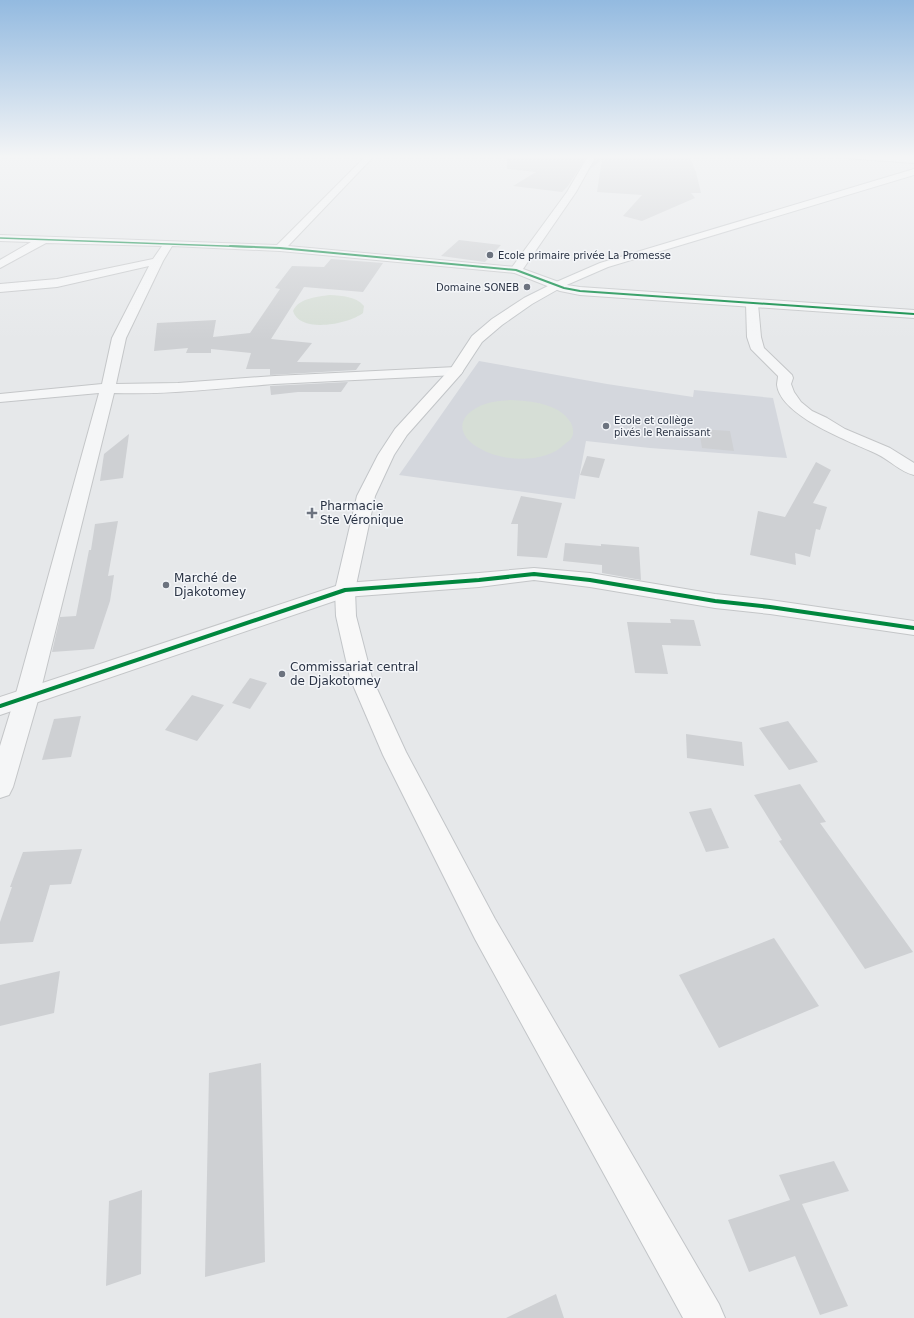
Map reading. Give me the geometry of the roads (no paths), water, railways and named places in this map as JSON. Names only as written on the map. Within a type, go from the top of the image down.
[{"type":"main road","points":[[705,1318],[485,929],[395,755],[361,678],[346,616],[345,590],[366,496],[386,456],[401,432],[456,371],[477,339],[492,326],[528,301],[558,285],[604,265],[760,218]]},
{"type":"street","points":[[280,248],[310,218]]},
{"type":"street","points":[[516,270],[553,218]]},
{"type":"street","points":[[0,238],[280,248],[516,270],[580,291],[914,314]]},
{"type":"street","points":[[0,265],[44,239]]},
{"type":"street","points":[[0,787],[27,697],[108,388],[119,338],[157,261],[169,243]]},
{"type":"street","points":[[0,288],[57,283],[157,261]]},
{"type":"street","points":[[752,304],[754,338],[758,349],[785,375],[786,378],[784,384],[787,393],[796,405],[808,414],[839,432],[884,451],[914,470]]},
{"type":"street","points":[[0,398],[108,388],[136,389],[178,387],[275,380],[456,371]]},
{"type":"street","points":[[0,706],[345,590],[479,580],[534,574],[590,580],[715,601],[770,607],[914,628]]},
{"type":"place","name":"Ecole primaire privée La Promesse","points":[[490,255]]},
{"type":"place","name":"Domaine SONEB","points":[[527,287]]},
{"type":"place","name":"Ecole et collège pivés le Renaissant","points":[[606,426]]},
{"type":"place","name":"Pharmacie Ste Véronique","points":[[312,513]]},
{"type":"place","name":"Marché de Djakotomey","points":[[166,585]]},
{"type":"place","name":"Commissariat central de Djakotomey","points":[[282,674]]}]
